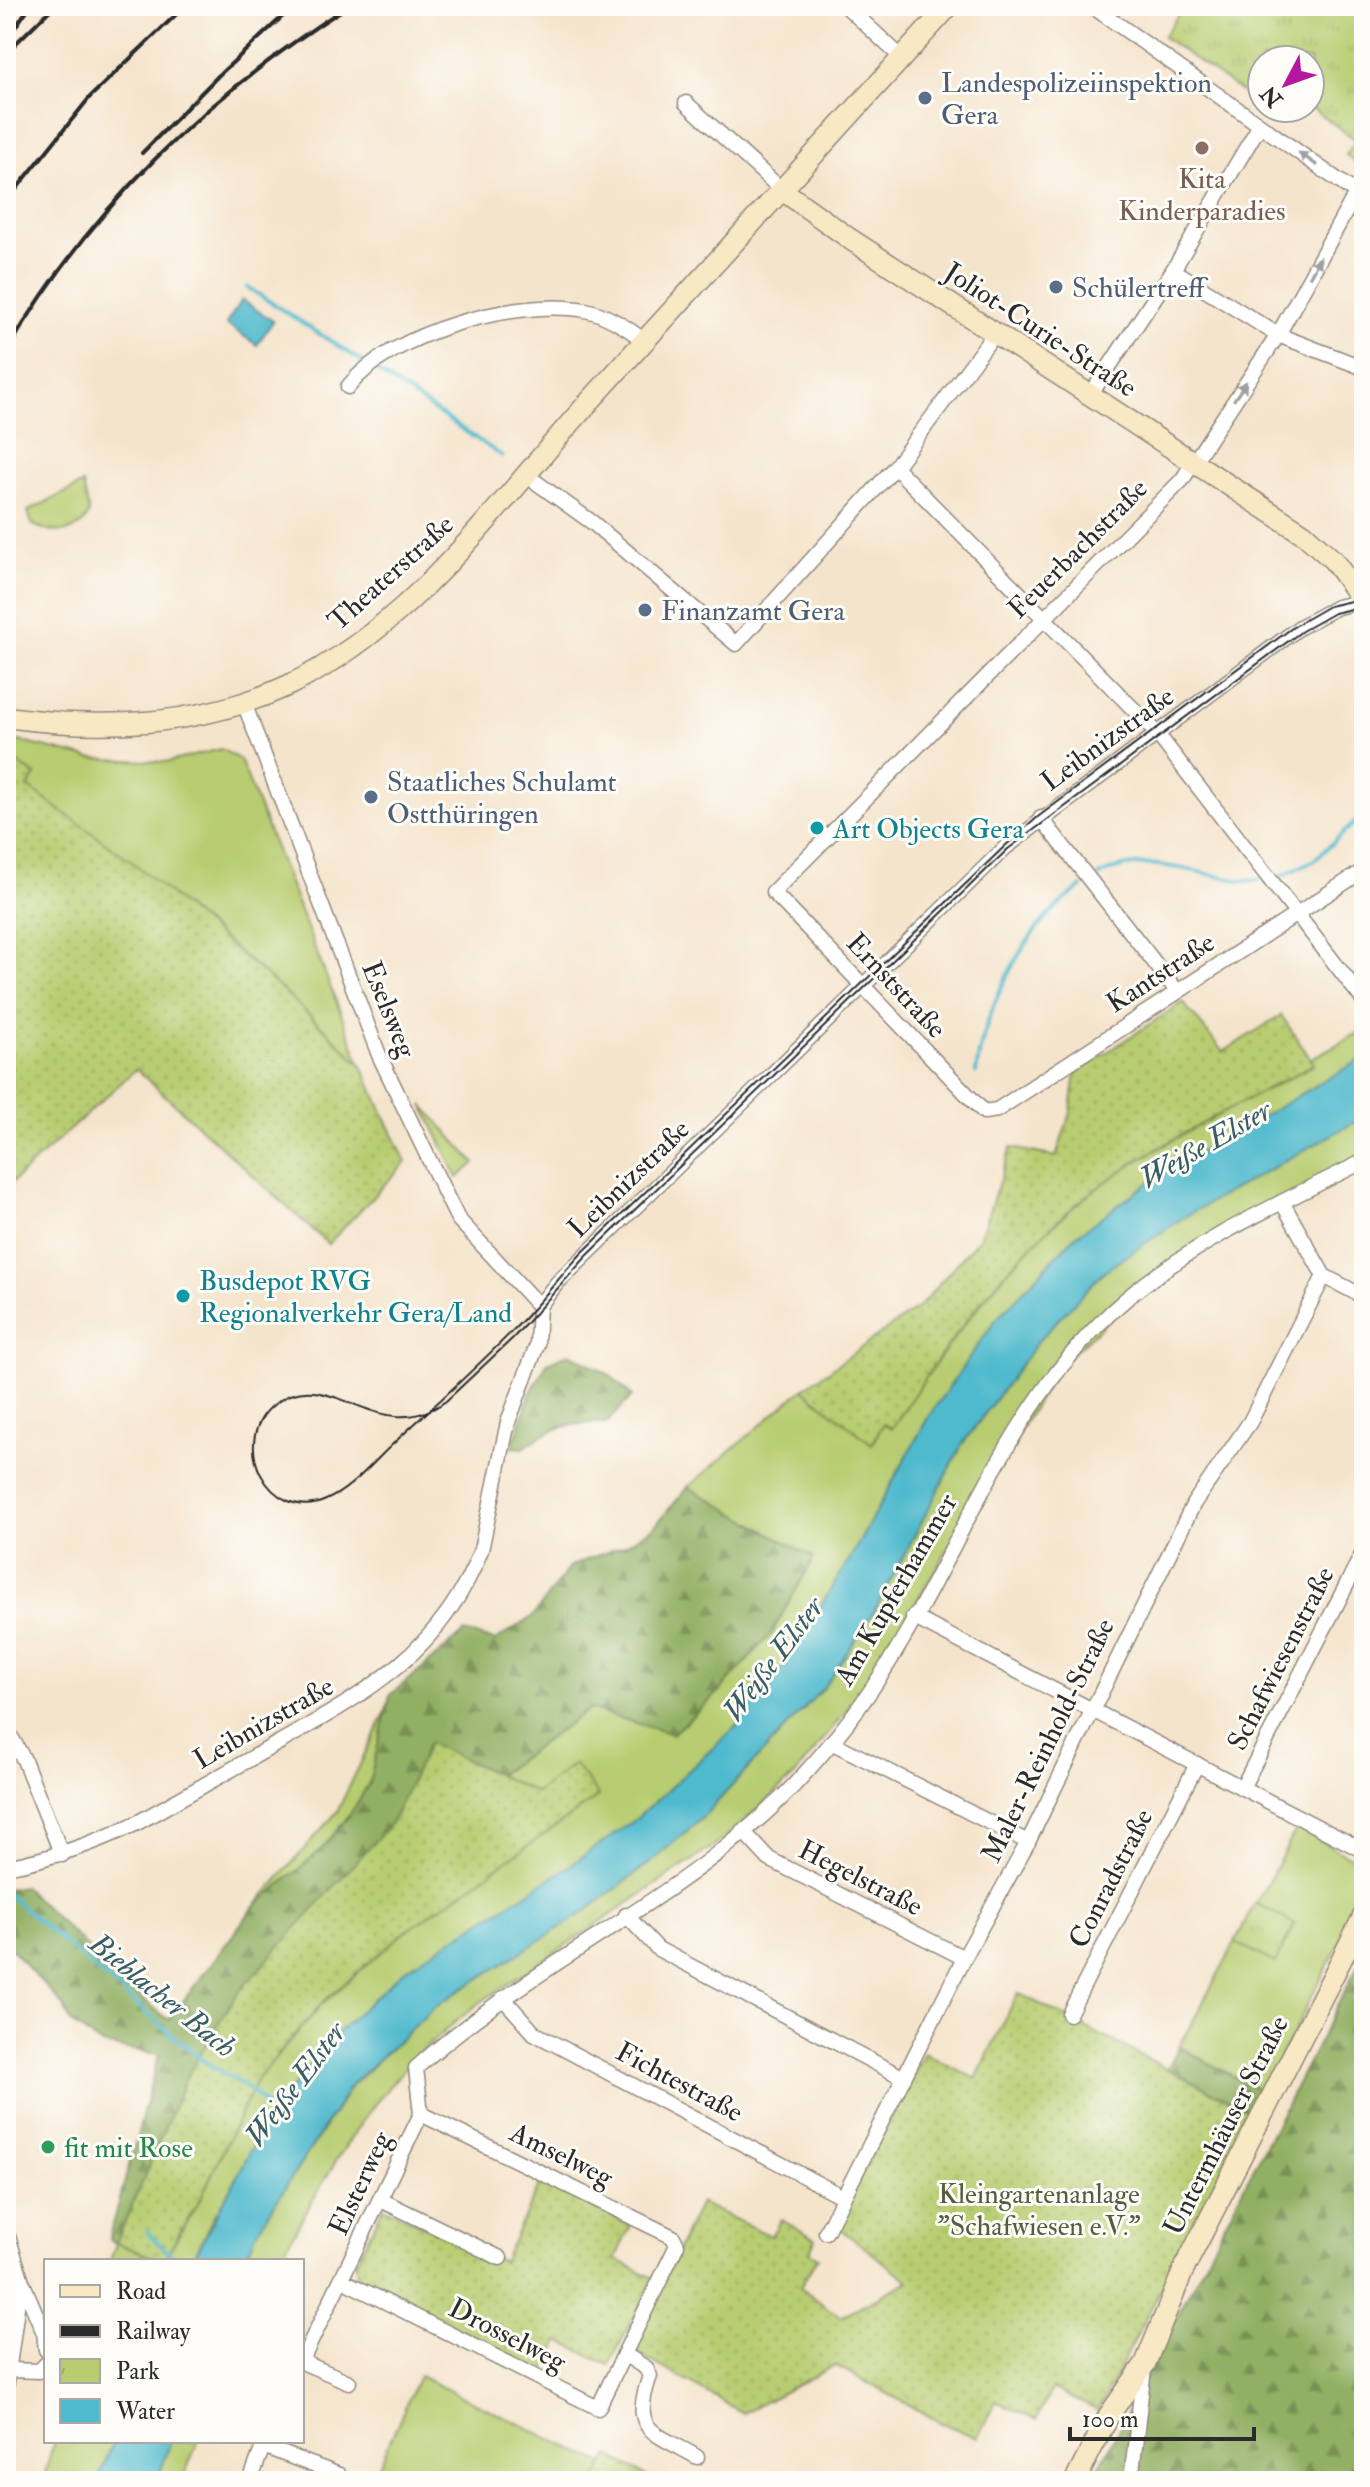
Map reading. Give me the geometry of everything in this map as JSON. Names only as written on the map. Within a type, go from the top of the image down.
[{"type":"main road","name":"Theaterstraße","points":[[6,717],[48,723],[128,725],[174,719],[244,703],[289,684],[359,642],[451,560],[644,341],[949,6]]},
{"type":"main road","name":"Joliot-Curie-Straße","points":[[782,190],[1304,534],[1333,560],[1364,602]]},
{"type":"main road","name":"Untermhäuser Straße","points":[[1075,2481],[1109,2415],[1145,2364],[1183,2271],[1364,1915]]},
{"type":"street","points":[[846,6],[902,58]]},
{"type":"street","points":[[1091,394],[1173,270],[1260,125],[1092,6]]},
{"type":"street","name":"Joliot-Curie-Straße","points":[[686,103],[782,190]]},
{"type":"street","name":"Feuerbachstraße","points":[[773,892],[1182,480],[1278,335],[1356,193],[1260,125]]},
{"type":"street","points":[[1173,270],[1278,335],[1364,368]]},
{"type":"street","points":[[348,387],[375,359],[456,323],[526,311],[586,310],[634,332],[644,341]]},
{"type":"street","points":[[526,475],[593,523],[736,644],[895,467],[995,333]]},
{"type":"street","points":[[895,467],[1157,733],[1364,1001]]},
{"type":"street","name":"Leibnizstraße","points":[[6,1867],[62,1855],[137,1823],[367,1693],[416,1652],[441,1624],[474,1569],[481,1550],[508,1422],[537,1345],[539,1306],[584,1255],[1041,818],[1320,615],[1364,602]]},
{"type":"street","name":"Eselsweg","points":[[244,703],[379,1055],[448,1199],[458,1219],[486,1252],[539,1306]]},
{"type":"street","points":[[1041,818],[1177,991]]},
{"type":"street","name":"Kantstraße","points":[[984,1112],[997,1110],[1364,870]]},
{"type":"street","name":"Ernststraße","points":[[773,892],[984,1112]]},
{"type":"street","name":"Am Kupferhammer","points":[[416,2068],[459,2029],[743,1831],[806,1773],[881,1675],[1028,1412],[1071,1356],[1123,1301],[1173,1263],[1282,1202],[1364,1161]]},
{"type":"street","points":[[1282,1202],[1324,1276],[1364,1297]]},
{"type":"street","name":"Maler-Reinhold-Straße","points":[[826,2232],[964,1958],[1028,1842],[1194,1503],[1250,1422],[1324,1276]]},
{"type":"street","name":"Schafwiesenstraße","points":[[1242,1788],[1364,1551]]},
{"type":"street","points":[[913,1617],[1364,1851]]},
{"type":"street","points":[[6,1728],[24,1760],[62,1855]]},
{"type":"street","points":[[831,1742],[1028,1842]]},
{"type":"street","name":"Conradstraße","points":[[1069,2014],[1197,1764]]},
{"type":"street","name":"Hegelstraße","points":[[743,1831],[769,1859],[964,1958]]},
{"type":"street","points":[[626,1915],[658,1949],[904,2078]]},
{"type":"street","name":"Fichtestraße","points":[[503,1998],[534,2033],[843,2197]]},
{"type":"street","name":"Elsterweg","points":[[304,2357],[421,2114],[416,2068]]},
{"type":"street","name":"Amselweg","points":[[421,2114],[673,2237],[677,2245]]},
{"type":"street","points":[[381,2200],[500,2258]]},
{"type":"street","points":[[6,2230],[21,2278],[44,2333]]},
{"type":"street","name":"Drosselweg","points":[[342,2280],[598,2408],[677,2245]]},
{"type":"street","points":[[6,2388],[21,2278]]},
{"type":"street","points":[[624,2354],[646,2368],[650,2376],[640,2404],[641,2417],[648,2428],[697,2457]]},
{"type":"street","points":[[304,2362],[349,2382]]},
{"type":"street","name":"Untermhäuser Straße","points":[[1131,2481],[1145,2364]]},
{"type":"street","points":[[10,2370],[39,2371],[44,2366]]},
{"type":"street","points":[[250,2481],[264,2443],[339,2475]]},
{"type":"green space","points":[[1184,6],[1364,6],[1364,168],[1346,155],[1356,140],[1326,118],[1326,44],[1246,44],[1246,95],[1163,37]]},
{"type":"green space","points":[[83,484],[89,513],[78,526],[56,532],[32,524],[28,511]]},
{"type":"green space","points":[[6,738],[89,758],[168,762],[221,749],[240,760],[361,1064],[282,990],[199,919],[27,787],[36,775],[6,756]]},
{"type":"green space","points":[[6,756],[36,775],[28,787],[131,861],[279,987],[361,1064],[406,1162],[328,1244],[136,1069],[6,1188]]},
{"type":"green space","points":[[1183,1002],[1223,1052],[1281,1015],[1314,1064],[1137,1161],[1099,1186],[1064,1215],[1000,1280],[943,1353],[892,1428],[883,1424],[872,1444],[803,1389],[920,1306],[980,1237],[1011,1148],[1056,1157],[1071,1111],[1076,1073]]},
{"type":"green space","points":[[1364,1030],[1364,1058],[1154,1179],[1073,1238],[995,1321],[929,1416],[852,1555],[786,1663],[738,1725],[635,1820],[562,1871],[214,2215],[193,2259],[164,2259],[201,2197],[256,2081],[322,2004],[401,1935],[470,1885],[536,1793],[498,1775],[589,1709],[673,1733],[717,1694],[771,1634],[814,1558],[688,1487],[803,1389],[872,1444],[883,1423],[892,1428],[943,1353],[1000,1281],[1064,1216],[1137,1161],[1313,1065],[1310,1059]]},
{"type":"green space","points":[[423,1105],[475,1163],[458,1178]]},
{"type":"green space","points":[[1364,1117],[1364,1156],[1189,1248],[1060,1364],[863,1690],[795,1775],[724,1839],[478,2004],[433,2041],[389,2087],[354,2134],[279,2259],[246,2259],[256,2233],[352,2085],[437,2005],[580,1915],[651,1862],[702,1818],[824,1687],[874,1612],[962,1445],[1038,1341],[1103,1272],[1184,1217]]},
{"type":"green space","points":[[570,1353],[610,1375],[632,1396],[607,1423],[562,1427],[523,1448],[512,1447],[531,1392],[547,1363]]},
{"type":"green space","points":[[688,1487],[814,1558],[771,1634],[717,1694],[672,1734],[589,1709],[498,1775],[429,1743],[392,1822],[187,2076],[116,2243],[109,2240],[159,2054],[102,2045],[72,2024],[63,2006],[6,1943],[6,1889],[23,1886],[135,1993],[169,2020],[253,1908],[321,1850],[351,1813],[369,1783],[390,1695],[465,1632],[495,1641],[533,1616],[570,1566],[625,1545],[654,1527]]},
{"type":"green space","points":[[389,1705],[369,1783],[348,1820],[303,1867],[253,1908],[337,1812]]},
{"type":"green space","points":[[429,1743],[536,1793],[574,1764],[599,1796],[401,1935],[321,2004],[256,2081],[201,2197],[164,2259],[116,2243],[187,2076],[237,1994],[392,1822]]},
{"type":"green space","points":[[1297,1828],[1364,1864],[1364,1895],[1263,2092],[1179,2047]]},
{"type":"green space","points":[[1255,1903],[1295,1924],[1275,1963],[1235,1942]]},
{"type":"green space","points":[[1364,1954],[1364,2481],[1092,2481]]},
{"type":"green space","name":"Kleingartenanlage \"Schafwiesen e.V.\"","points":[[1018,1993],[1252,2112],[1098,2411],[1052,2388],[1036,2420],[996,2401],[977,2438],[940,2422],[835,2365],[743,2413],[630,2349],[700,2203],[771,2236],[781,2219],[816,2239],[809,2252],[818,2257],[800,2287],[840,2317],[909,2281],[835,2225],[924,2053],[976,2079]]},
{"type":"green space","points":[[1179,2047],[1263,2092],[1252,2112],[1167,2069]]},
{"type":"green space","points":[[541,2182],[631,2225],[615,2259],[654,2278],[609,2365],[559,2341],[544,2372],[359,2281],[355,2263],[383,2207],[503,2262]]},
{"type":"green space","points":[[116,2243],[158,2259],[111,2259]]},
{"type":"green space","points":[[419,2376],[604,2464],[595,2481],[372,2481]]},
{"type":"green space","points":[[53,2443],[113,2443],[97,2481],[43,2481]]},
{"type":"green space","points":[[170,2443],[197,2443],[182,2481],[157,2481]]},
{"type":"green space","points":[[609,2455],[655,2481],[595,2481]]},
{"type":"water","points":[[242,300],[273,321],[257,345],[226,324]]},
{"type":"water","points":[[1364,1058],[1364,1117],[1184,1217],[1103,1272],[1038,1341],[962,1445],[874,1612],[824,1687],[702,1818],[651,1862],[580,1915],[437,2005],[352,2084],[256,2233],[246,2259],[193,2259],[263,2127],[326,2043],[405,1969],[562,1871],[635,1820],[738,1725],[786,1663],[852,1555],[929,1416],[995,1321],[1073,1238],[1154,1179]]},
{"type":"water","points":[[113,2443],[170,2443],[157,2481],[97,2481]]},
{"type":"waterway","points":[[247,287],[366,364]]},
{"type":"waterway","points":[[373,369],[502,456]]},
{"type":"waterway","points":[[1279,877],[1313,861],[1364,814]]},
{"type":"waterway","points":[[1099,876],[1133,865],[1151,865],[1244,881],[1259,880]]},
{"type":"waterway","points":[[976,1073],[988,1022],[1011,969],[1043,922],[1082,887]]},
{"type":"waterway","name":"Bieblacher Bach","points":[[6,1893],[202,2060],[246,2087],[276,2114]]},
{"type":"waterway","points":[[147,2232],[176,2259]]},
{"type":"tram line","points":[[1364,598],[1329,606],[1296,625],[1039,816],[582,1253],[507,1337],[476,1367],[444,1397],[427,1412],[395,1442],[354,1482],[326,1500],[306,1505],[288,1501],[273,1490],[261,1475],[255,1457],[255,1438],[261,1419],[276,1403],[296,1393],[316,1392],[398,1416],[421,1413],[446,1401],[513,1338],[586,1257],[1008,849],[1302,631],[1334,613],[1364,606]]},
{"type":"railway","points":[[6,40],[30,6]]},
{"type":"railway","points":[[6,53],[54,6]]},
{"type":"railway","points":[[6,202],[90,97],[185,6]]},
{"type":"railway","points":[[142,153],[219,75],[294,6]]},
{"type":"railway","points":[[6,353],[75,250],[156,158],[247,78],[348,6]]},
{"type":"place","name":"Landespolizeiinspektion Gera","points":[[925,98]]},
{"type":"place","name":"Kita Kinderparadies","points":[[1202,148]]},
{"type":"place","name":"Schülertreff","points":[[1056,287]]},
{"type":"place","name":"Finanzamt Gera","points":[[645,610]]},
{"type":"place","name":"Staatliches Schulamt Ostthüringen","points":[[371,797]]},
{"type":"place","name":"Art Objects Gera","points":[[817,828]]},
{"type":"place","name":"Busdepot RVG Regionalverkehr Gera/Land","points":[[183,1296]]},
{"type":"place","name":"fit mit Rose","points":[[48,2147]]},
{"type":"water label","name":"Weiße Elster","points":[[1205,1144]]},
{"type":"water label","name":"Weiße Elster","points":[[773,1659]]},
{"type":"water label","name":"Weiße Elster","points":[[295,2084]]}]
